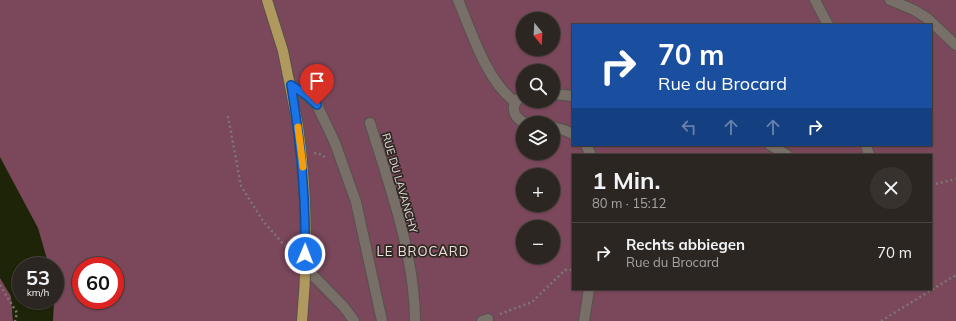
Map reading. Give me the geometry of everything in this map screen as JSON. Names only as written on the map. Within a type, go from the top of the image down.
[{"type":"main road","points":[[268,0],[291,85],[302,160],[306,224],[302,321]]},
{"type":"street","points":[[458,0],[489,70],[499,87],[516,97]]},
{"type":"street","points":[[815,0],[827,24]]},
{"type":"street","points":[[890,0],[927,18],[956,45]]},
{"type":"street","points":[[291,85],[306,95],[317,105],[335,143],[356,202],[382,321]]},
{"type":"street","points":[[560,95],[572,96]]},
{"type":"street","points":[[516,104],[514,113],[516,116]]},
{"type":"street","name":"RUE DU LAVANCHY","points":[[370,123],[392,194],[408,258],[414,292],[415,321]]},
{"type":"street","points":[[560,129],[572,134]]},
{"type":"street","points":[[772,146],[785,154]]},
{"type":"street","points":[[294,256],[344,307],[354,321]]},
{"type":"street","points":[[584,321],[589,290]]},
{"type":"path","points":[[228,116],[241,186],[263,221],[294,256]]},
{"type":"path","points":[[932,185],[956,179]]},
{"type":"path","points":[[485,320],[532,302],[565,270],[570,270],[572,272]]},
{"type":"path","points":[[932,290],[956,275]]},
{"type":"path","points":[[0,286],[17,313],[15,321]]},
{"type":"path","points":[[881,321],[932,290]]},
{"type":"shaded area","points":[[0,0],[956,0],[956,321],[29,321],[28,309],[64,309],[64,257],[19,257],[0,214]]},
{"type":"shaded area","points":[[0,157],[38,228],[46,257],[12,257],[12,308],[11,296],[0,278]]},
{"type":"shaded area","points":[[0,278],[11,296],[13,321],[0,321]]},
{"type":"shaded area","points":[[12,309],[54,309],[53,321],[13,321]]},
{"type":"slow traffic","points":[[298,127],[303,167]]},
{"type":"district","name":"LE BROCARD","points":[[423,251]]},
{"type":"route","points":[[305,254],[305,193],[298,126],[291,85],[306,95],[317,105]]}]
